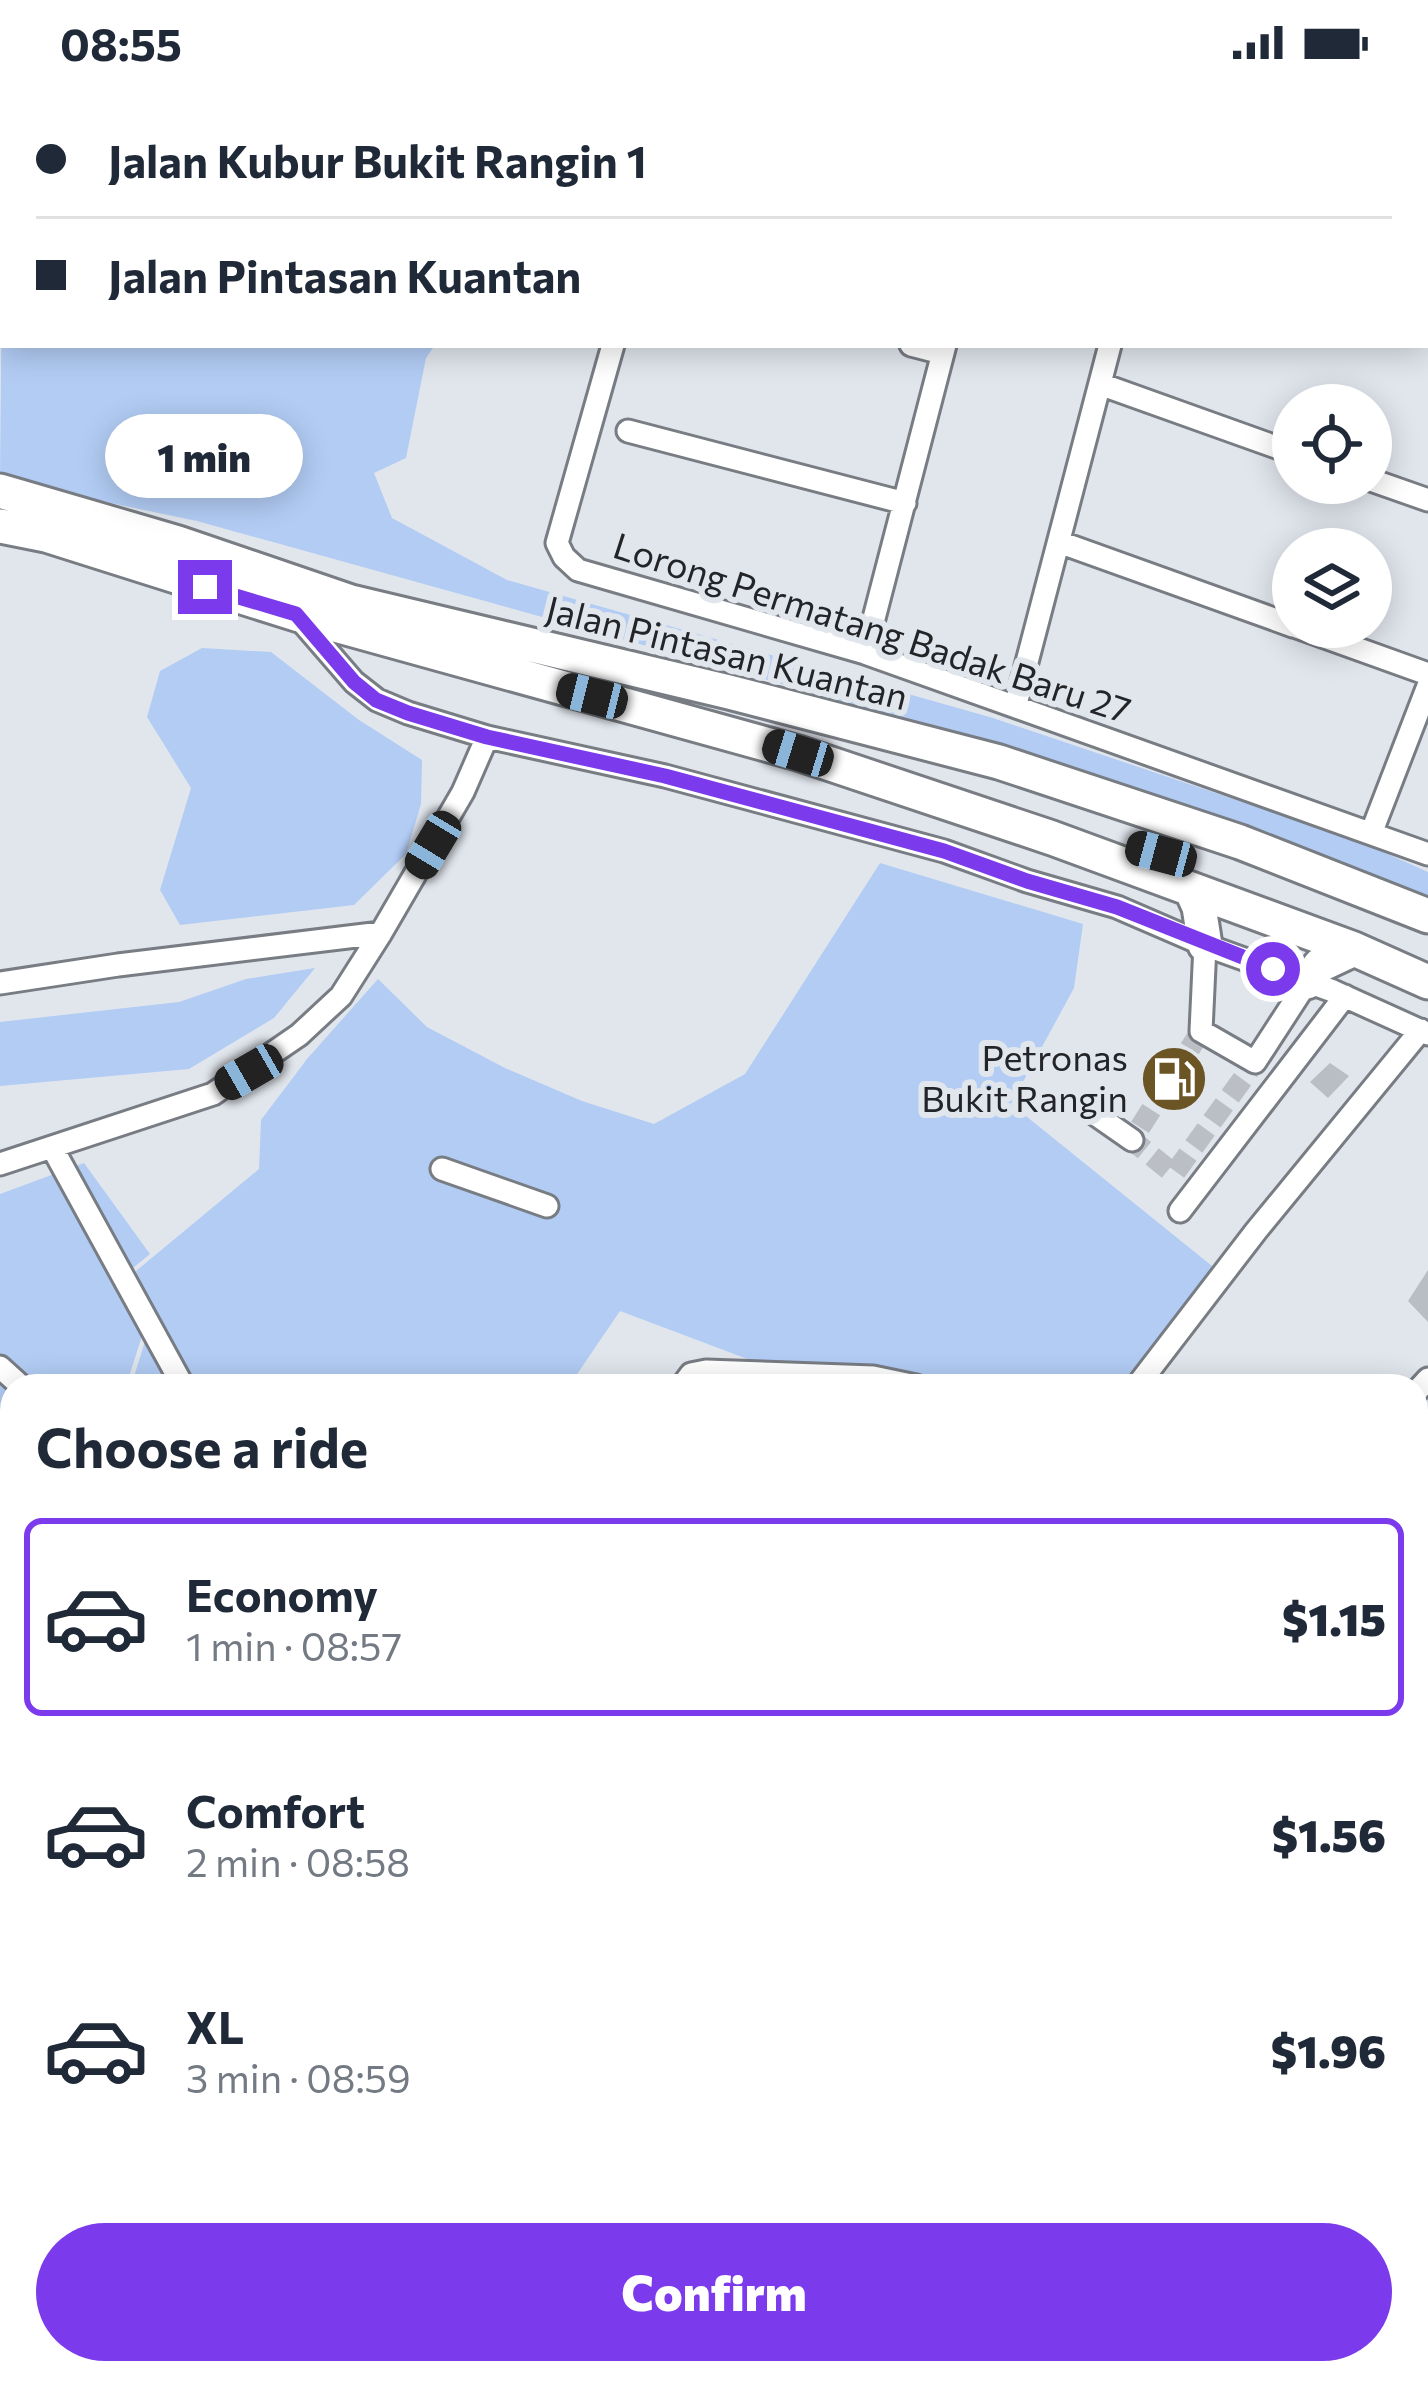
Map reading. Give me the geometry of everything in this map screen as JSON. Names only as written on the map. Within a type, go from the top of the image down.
[{"type":"highway","name":"Jalan Pintasan Kuantan","points":[[0,491],[178,543],[351,602],[999,762],[1240,842],[1428,916]]},
{"type":"highway","name":"Jalan Pintasan Kuantan","points":[[0,526],[46,535],[296,614],[715,728],[1052,838],[1428,982]]},
{"type":"highway","points":[[1052,838],[1098,840],[1161,854],[1428,962]]},
{"type":"highway","points":[[1191,889],[1199,907],[1204,944]]},
{"type":"highway","points":[[1306,982],[1320,965],[1354,950]]},
{"type":"street","name":"Lorong Permatang Badak Baru 27","points":[[612,348],[557,543],[563,557],[578,570],[865,653],[1428,854]]},
{"type":"street","points":[[1016,704],[1109,348]]},
{"type":"street","points":[[865,653],[943,349]]},
{"type":"street","points":[[1100,384],[1272,445]]},
{"type":"street","points":[[628,431],[904,503]]},
{"type":"street","points":[[1392,487],[1428,500]]},
{"type":"street","points":[[1059,542],[1272,618]]},
{"type":"street","points":[[296,614],[354,682],[376,700],[487,737],[665,776],[944,851],[1117,907],[1424,1032],[1256,1231],[1146,1374]]},
{"type":"street","points":[[1356,648],[1428,674]]},
{"type":"street","points":[[1372,831],[1428,686]]},
{"type":"street","points":[[0,1164],[213,1094],[299,1035],[341,996],[381,933],[463,792],[487,737]]},
{"type":"street","points":[[0,983],[381,933]]},
{"type":"street","points":[[1204,944],[1201,1031],[1255,1062],[1306,982]]},
{"type":"street","points":[[1180,1211],[1345,996]]},
{"type":"street","points":[[1089,1110],[1132,1140]]},
{"type":"street","points":[[53,1149],[176,1374]]},
{"type":"street","points":[[442,1169],[547,1206]]},
{"type":"street","points":[[695,1374],[790,1374]]},
{"type":"shaded area","points":[[1,348],[433,348],[426,358],[406,458],[374,473],[392,518],[507,580],[993,718],[1361,842],[1428,872],[1428,895],[1072,770],[744,673],[197,521],[0,480]]},
{"type":"shaded area","points":[[202,648],[271,652],[359,720],[422,760],[421,804],[406,854],[354,905],[180,925],[160,890],[191,788],[147,717],[160,671]]},
{"type":"shaded area","points":[[880,863],[1083,924],[1074,988],[1011,1104],[1217,1270],[1133,1374],[787,1374],[620,1311],[577,1374],[135,1374],[147,1335],[136,1271],[259,1169],[261,1120],[378,979],[427,1027],[505,1068],[582,1101],[654,1124],[745,1074]]},
{"type":"shaded area","points":[[315,968],[274,1018],[189,1069],[0,1086],[0,1022],[179,1002],[246,979]]},
{"type":"shaded area","points":[[84,1163],[150,1254],[128,1272],[142,1336],[130,1374],[0,1374],[0,1194]]},
{"type":"building","points":[[1330,1063],[1349,1076],[1328,1098],[1310,1082]]},
{"type":"building","points":[[1428,1270],[1428,1322],[1408,1301]]},
{"type":"tunnel","points":[[1201,1031],[1132,1140],[1174,1174],[1255,1062]]},
{"type":"place","name":"Petronas Bukit Rangin","points":[[1174,1079]]},
{"type":"route","points":[[205,587],[296,614],[354,682],[376,700],[408,713],[944,851],[1117,907],[1273,969]]}]
